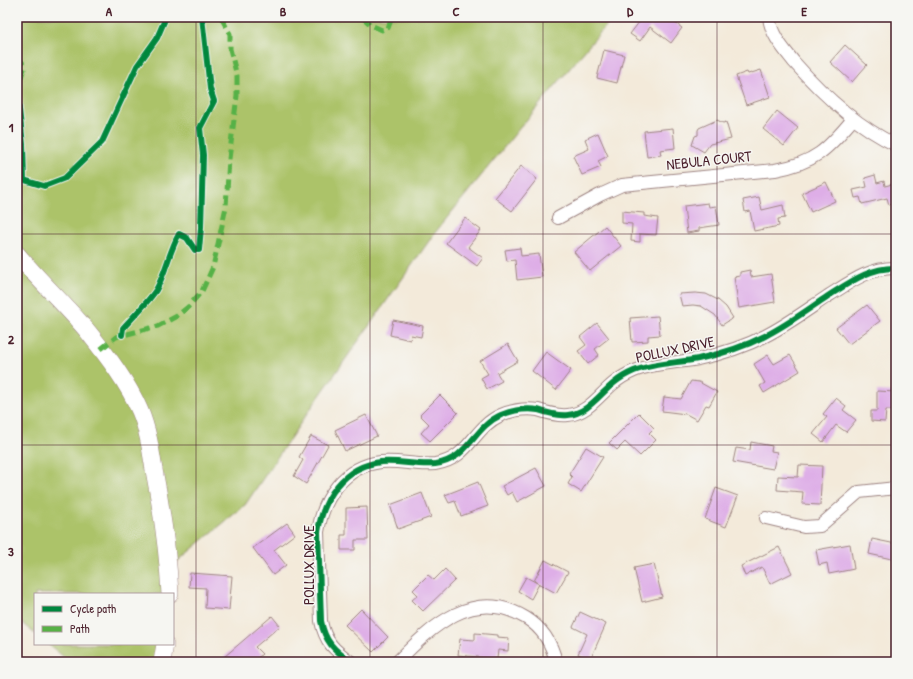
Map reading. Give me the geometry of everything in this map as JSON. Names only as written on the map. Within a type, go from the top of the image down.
[{"type":"street","points":[[769,17],[773,32],[781,46],[813,83],[853,119],[896,145]]},
{"type":"street","name":"NEBULA COURT","points":[[558,218],[622,185],[775,170],[797,165],[810,160],[821,153],[839,136],[853,119]]},
{"type":"street","points":[[17,254],[101,348],[140,411],[150,444],[158,491],[169,568],[170,593]]},
{"type":"street","name":"POLLUX DRIVE","points":[[351,662],[333,648],[323,631],[318,532],[320,518],[328,497],[335,488],[355,470],[373,463],[381,462],[426,464],[445,462],[461,454],[481,428],[499,416],[526,409],[567,416],[576,413],[584,410],[614,383],[630,373],[645,367],[705,357],[750,343],[775,331],[862,276],[882,269],[896,268]]},
{"type":"street","points":[[766,518],[804,527],[820,526],[859,492],[896,488]]},
{"type":"street","points":[[397,662],[447,618],[464,610],[484,606],[507,609],[531,622],[549,641],[556,662]]},
{"type":"street","points":[[162,662],[165,645]]},
{"type":"green space","points":[[17,17],[613,17],[519,129],[434,234],[304,418],[245,505],[174,564],[165,593],[34,593],[34,633],[17,619]]},
{"type":"green space","points":[[49,645],[159,645],[155,662],[70,662]]},
{"type":"building","points":[[643,17],[667,17],[682,28],[671,43],[650,27],[640,41],[630,34]]},
{"type":"building","points":[[845,45],[867,65],[852,82],[830,62]]},
{"type":"building","points":[[604,50],[624,55],[617,83],[597,78]]},
{"type":"building","points":[[761,70],[770,97],[746,105],[736,76],[747,72],[748,74]]},
{"type":"building","points":[[777,111],[798,128],[784,146],[763,129]]},
{"type":"building","points":[[717,120],[723,123],[726,122],[731,139],[710,144],[704,152],[692,145],[695,136],[698,135],[699,128]]},
{"type":"building","points":[[673,128],[675,148],[660,150],[661,155],[647,157],[644,131]]},
{"type":"building","points":[[598,133],[608,156],[598,161],[601,167],[582,175],[573,156],[589,149],[585,139]]},
{"type":"building","points":[[521,166],[537,179],[512,211],[495,198]]},
{"type":"building","points":[[875,175],[877,183],[884,181],[885,186],[896,183],[896,203],[889,205],[887,198],[862,204],[860,197],[855,198],[853,190],[867,187],[865,178]]},
{"type":"building","points":[[826,182],[835,201],[811,212],[802,193]]},
{"type":"building","points":[[759,197],[762,210],[783,205],[785,218],[778,219],[779,226],[754,231],[750,211],[745,212],[743,200]]},
{"type":"building","points":[[708,203],[709,207],[716,206],[719,225],[699,228],[699,231],[687,233],[684,206]]},
{"type":"building","points":[[622,211],[644,213],[644,216],[658,218],[656,235],[640,234],[640,242],[631,241],[632,224],[622,223]]},
{"type":"building","points":[[465,218],[481,230],[468,247],[483,258],[477,266],[446,243]]},
{"type":"building","points":[[605,226],[621,246],[590,271],[574,252]]},
{"type":"building","points":[[520,248],[521,256],[539,254],[542,277],[517,280],[515,260],[507,261],[505,250]]},
{"type":"building","points":[[750,270],[751,277],[771,274],[775,302],[739,308],[734,277],[740,276],[740,272]]},
{"type":"building","points":[[679,294],[706,294],[718,300],[726,307],[733,318],[722,325],[715,315],[701,306],[682,306]]},
{"type":"building","points":[[867,305],[880,321],[849,344],[836,328]]},
{"type":"building","points":[[658,316],[660,335],[648,336],[648,341],[632,342],[630,318]]},
{"type":"building","points":[[393,320],[423,326],[421,337],[411,335],[410,340],[390,335]]},
{"type":"building","points":[[597,323],[609,338],[595,349],[599,355],[588,364],[578,351],[586,345],[580,337]]},
{"type":"building","points":[[508,344],[518,361],[497,373],[502,381],[487,389],[481,378],[488,374],[480,361]]},
{"type":"building","points":[[546,352],[571,370],[556,390],[532,371]]},
{"type":"building","points":[[768,355],[774,364],[790,355],[800,371],[764,393],[760,386],[765,383],[754,364]]},
{"type":"building","points":[[691,381],[699,382],[717,392],[709,406],[706,405],[697,420],[686,414],[662,411],[664,397],[681,399]]},
{"type":"building","points":[[877,391],[896,392],[896,410],[886,410],[885,422],[871,421],[871,411],[877,411]]},
{"type":"building","points":[[440,395],[458,413],[430,441],[421,433],[429,424],[420,415]]},
{"type":"building","points":[[836,398],[846,406],[843,410],[856,420],[846,432],[836,425],[823,442],[813,434],[827,417],[823,414]]},
{"type":"building","points":[[639,413],[654,428],[649,433],[656,440],[640,456],[625,442],[617,450],[609,443]]},
{"type":"building","points":[[366,415],[377,436],[345,451],[335,430]]},
{"type":"building","points":[[311,436],[328,445],[306,484],[294,476],[303,460],[299,457]]},
{"type":"building","points":[[751,442],[772,446],[771,451],[777,452],[773,469],[733,462],[736,448],[750,450]]},
{"type":"building","points":[[586,447],[603,457],[581,492],[568,484],[572,477],[569,474]]},
{"type":"building","points":[[799,465],[822,466],[820,505],[802,504],[803,492],[777,490],[778,476],[798,477]]},
{"type":"building","points":[[536,468],[546,486],[517,502],[512,492],[507,495],[502,486]]},
{"type":"building","points":[[478,482],[488,506],[461,516],[455,501],[449,503],[445,495]]},
{"type":"building","points":[[716,488],[738,496],[726,527],[705,519]]},
{"type":"building","points":[[422,493],[431,517],[398,529],[390,505]]},
{"type":"building","points":[[367,507],[368,540],[355,540],[355,550],[341,550],[341,535],[346,535],[346,508]]},
{"type":"building","points":[[287,523],[295,534],[274,550],[286,565],[273,575],[253,548]]},
{"type":"building","points":[[872,539],[896,544],[896,560],[869,554]]},
{"type":"building","points":[[850,544],[854,569],[829,574],[827,563],[819,565],[816,550]]},
{"type":"building","points":[[779,547],[792,573],[770,584],[762,567],[745,576],[741,566]]},
{"type":"building","points":[[545,560],[568,572],[556,593],[534,581]]},
{"type":"building","points":[[654,564],[662,597],[642,602],[634,568]]},
{"type":"building","points":[[445,569],[455,580],[423,611],[412,600],[418,595],[413,590],[428,575],[434,580]]},
{"type":"building","points":[[190,573],[232,576],[229,610],[205,608],[206,588],[189,587]]},
{"type":"building","points":[[526,577],[539,584],[531,599],[518,591]]},
{"type":"building","points":[[361,609],[388,637],[373,652],[345,625]]},
{"type":"building","points":[[580,612],[606,624],[590,660],[578,654],[587,634],[573,627]]},
{"type":"building","points":[[272,616],[280,626],[255,647],[262,654],[253,662],[228,662],[224,657]]},
{"type":"building","points":[[475,633],[497,635],[497,637],[509,638],[508,651],[498,650],[497,659],[458,655],[460,639],[475,640]]},
{"type":"marked path","points":[[101,349],[116,337],[158,326],[177,316],[188,307],[202,291],[213,267],[226,207],[229,159],[237,96],[237,76],[230,49],[230,34],[221,17]]},
{"type":"marked path","points":[[362,17],[371,25],[382,30],[388,28],[392,17]]},
{"type":"marked path","points":[[17,56],[25,66],[17,88]]},
{"type":"cycle path","points":[[17,92],[23,144],[24,180],[44,186],[65,178],[102,142],[137,66],[157,38],[166,17]]},
{"type":"cycle path","points":[[122,335],[123,328],[156,290],[179,234],[187,238],[195,250],[199,250],[203,155],[200,128],[214,101],[210,89],[202,17]]},
{"type":"cycle path","points":[[351,662],[331,645],[325,635],[321,621],[318,532],[321,519],[330,496],[346,477],[356,470],[381,462],[435,464],[447,461],[464,450],[483,427],[501,415],[510,412],[528,409],[560,415],[575,414],[593,403],[616,381],[631,372],[649,366],[707,357],[741,347],[773,332],[852,281],[877,270],[896,268]]}]
